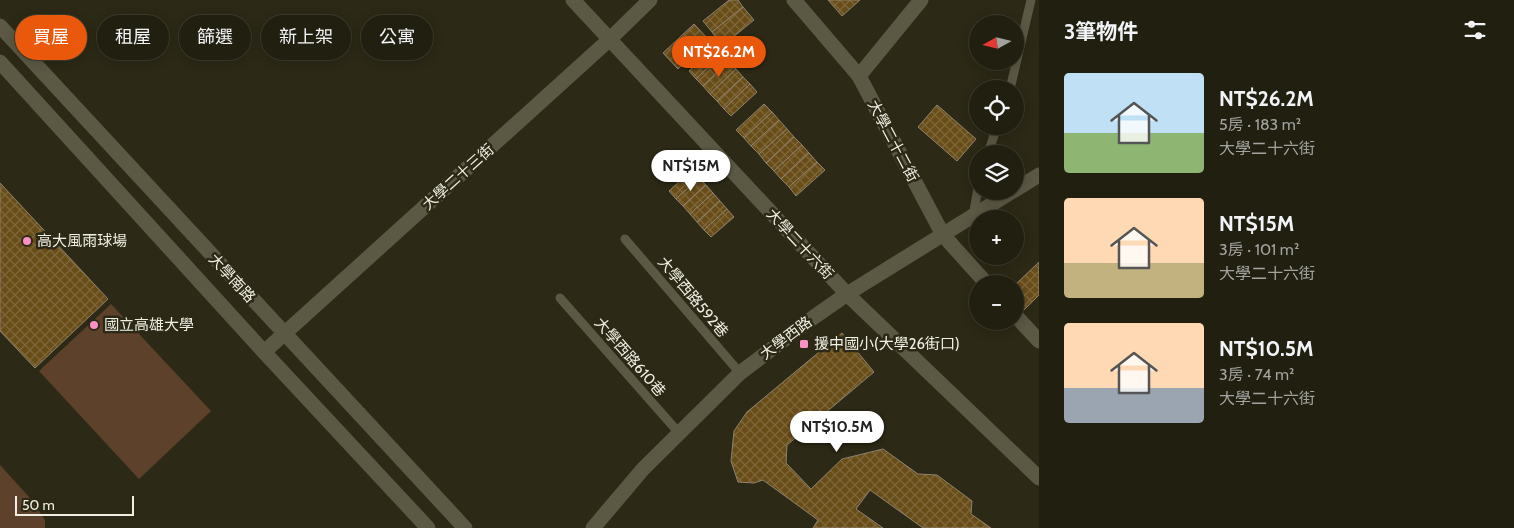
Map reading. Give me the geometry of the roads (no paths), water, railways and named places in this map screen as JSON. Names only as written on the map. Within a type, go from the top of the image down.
[{"type":"street","name":"大學二十六街","points":[[573,0],[846,294],[1039,478]]},
{"type":"street","name":"大學二十三街","points":[[264,352],[650,0]]},
{"type":"street","name":"大學二十二街","points":[[794,0],[859,76],[942,235],[979,275]]},
{"type":"street","points":[[859,76],[921,0]]},
{"type":"street","name":"大學南路","points":[[0,26],[465,528]]},
{"type":"street","name":"大學南路","points":[[0,62],[264,352],[428,528]]},
{"type":"street","name":"大學西路","points":[[1024,185],[1039,175]]},
{"type":"street","name":"大學西路","points":[[983,210],[999,200]]},
{"type":"street","name":"大學西路","points":[[593,528],[643,470],[740,373],[846,294],[969,218]]},
{"type":"street","points":[[1024,325],[1039,341]]},
{"type":"lane","points":[[1012,80],[1031,0]]},
{"type":"lane","name":"大學西路592巷","points":[[625,239],[740,373]]},
{"type":"lane","name":"大學西路610巷","points":[[560,298],[679,433]]},
{"type":"place","name":"高大風雨球場","points":[[27,241]]},
{"type":"place","name":"國立高雄大學","points":[[94,325]]},
{"type":"place","name":"援中國小(大學26街口)","points":[[804,344]]}]
